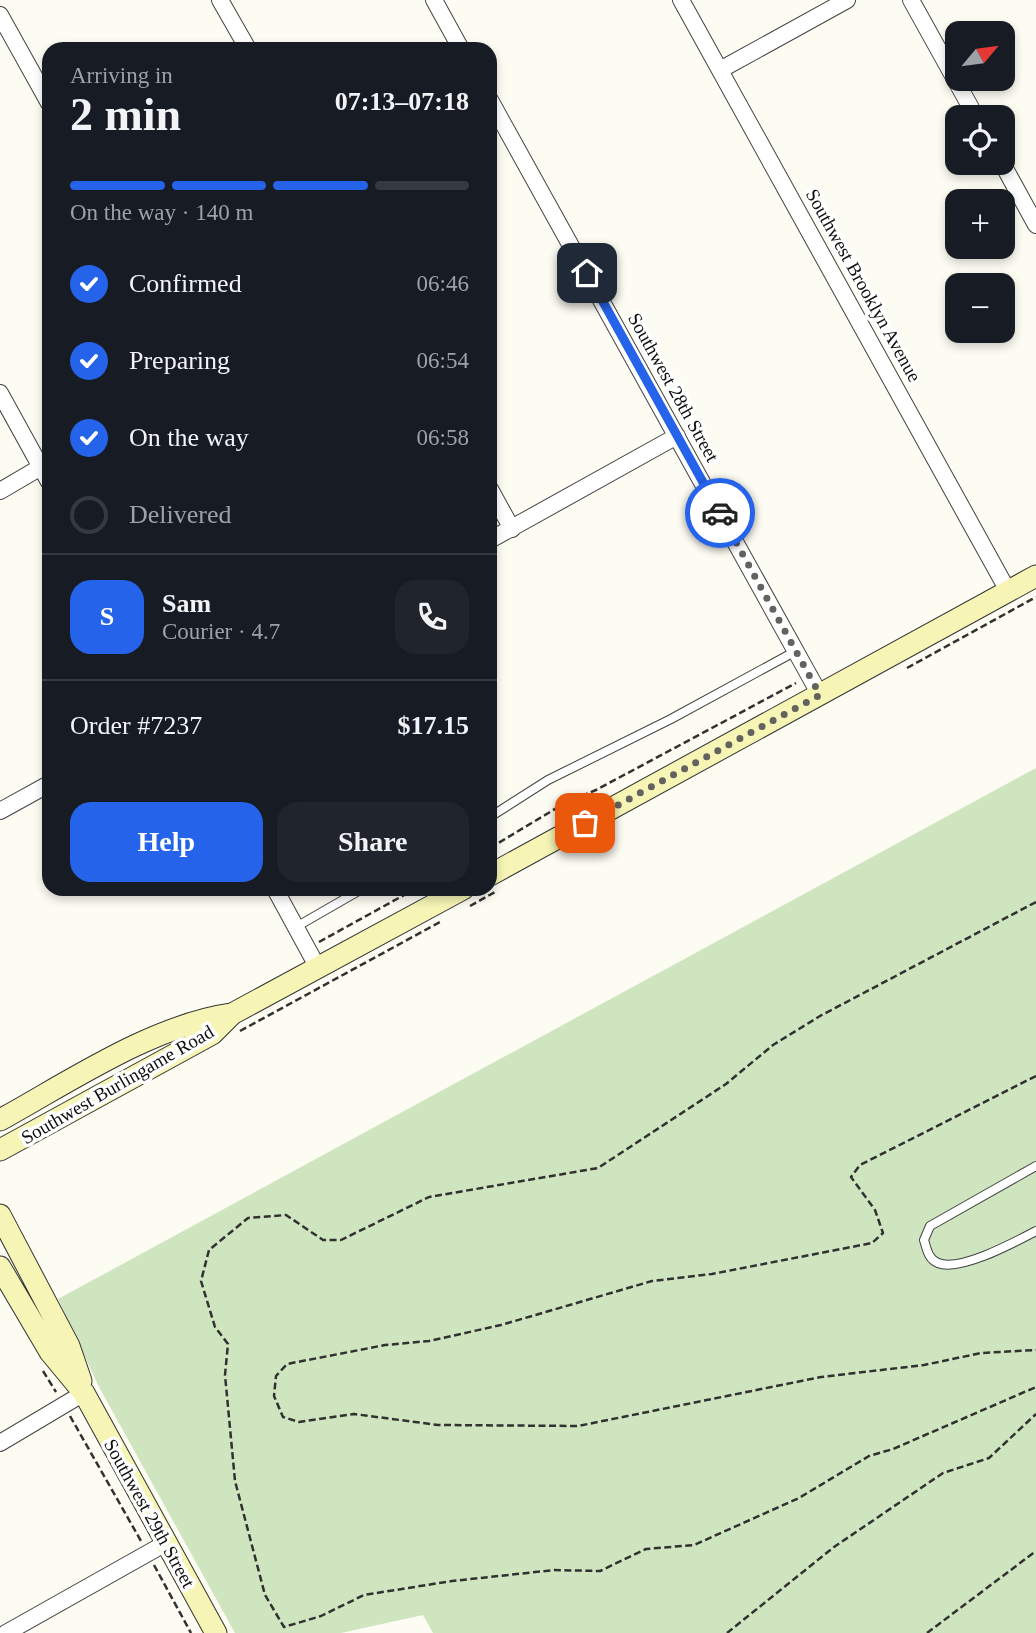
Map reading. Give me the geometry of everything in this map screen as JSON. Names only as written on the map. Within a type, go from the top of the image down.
[{"type":"main road","points":[[497,870],[1036,576]]},
{"type":"main road","name":"Southwest Burlingame Road","points":[[0,1150],[212,1034],[232,1014],[451,896]]},
{"type":"main road","name":"Southwest Burlingame Road","points":[[0,1120],[120,1055],[209,1017],[232,1014]]},
{"type":"main road","name":"Southwest 29th Street","points":[[0,1215],[69,1346],[84,1393],[157,1548],[216,1633]]},
{"type":"main road","name":"Southwest 29th Street","points":[[0,1267],[50,1352],[84,1393]]},
{"type":"street","points":[[220,0],[244,42]]},
{"type":"street","points":[[434,0],[457,42]]},
{"type":"street","name":"Southwest Brooklyn Avenue","points":[[681,0],[1008,591]]},
{"type":"street","points":[[720,70],[847,0]]},
{"type":"street","points":[[911,0],[969,105]]},
{"type":"street","points":[[0,15],[42,90]]},
{"type":"street","name":"Southwest 28th Street","points":[[497,113],[820,695]]},
{"type":"street","points":[[1009,175],[1036,225]]},
{"type":"street","points":[[0,394],[42,470]]},
{"type":"street","points":[[497,536],[677,436]]},
{"type":"street","points":[[0,491],[42,476]]},
{"type":"street","points":[[497,501],[512,528]]},
{"type":"street","points":[[0,811],[42,788]]},
{"type":"street","points":[[279,896],[318,968]]},
{"type":"street","points":[[0,1443],[84,1393]]},
{"type":"street","points":[[6,1633],[157,1548]]},
{"type":"lane","points":[[497,813],[548,780],[671,719],[796,652]]},
{"type":"lane","points":[[296,927],[350,896]]},
{"type":"lane","points":[[1036,1166],[930,1226],[924,1240],[929,1256],[937,1263],[951,1265],[1002,1249],[1036,1231]]},
{"type":"path","points":[[497,844],[565,803],[596,790],[796,683]]},
{"type":"path","points":[[1036,902],[820,1016],[773,1045],[726,1084],[598,1168],[429,1197],[341,1240],[323,1240],[286,1214],[248,1218],[209,1250],[201,1281],[215,1326],[228,1344],[225,1375],[235,1481],[265,1595],[284,1627],[321,1616],[364,1595],[452,1581],[554,1570],[600,1571],[646,1549],[694,1545],[799,1498],[869,1456],[893,1449],[1036,1387]]},
{"type":"path","points":[[1036,1076],[860,1165],[851,1177],[875,1210],[883,1233],[872,1242],[712,1274],[652,1281],[501,1325],[441,1339],[385,1345],[288,1364],[276,1376],[274,1396],[283,1417],[299,1422],[354,1414],[438,1424],[578,1426],[821,1377],[924,1365],[981,1353],[1036,1350]]},
{"type":"path","points":[[38,1363],[157,1548],[191,1633]]},
{"type":"path","points":[[727,1633],[834,1548],[943,1473],[989,1458],[1036,1414]]},
{"type":"path","points":[[927,1633],[1036,1551]]},
{"type":"green space","points":[[1036,768],[1036,1633],[433,1633],[423,1615],[341,1633],[235,1633],[99,1387],[58,1299]]},
{"type":"way so far","points":[[585,823],[820,695],[720,513]]},
{"type":"route","points":[[587,273],[720,513]]}]
